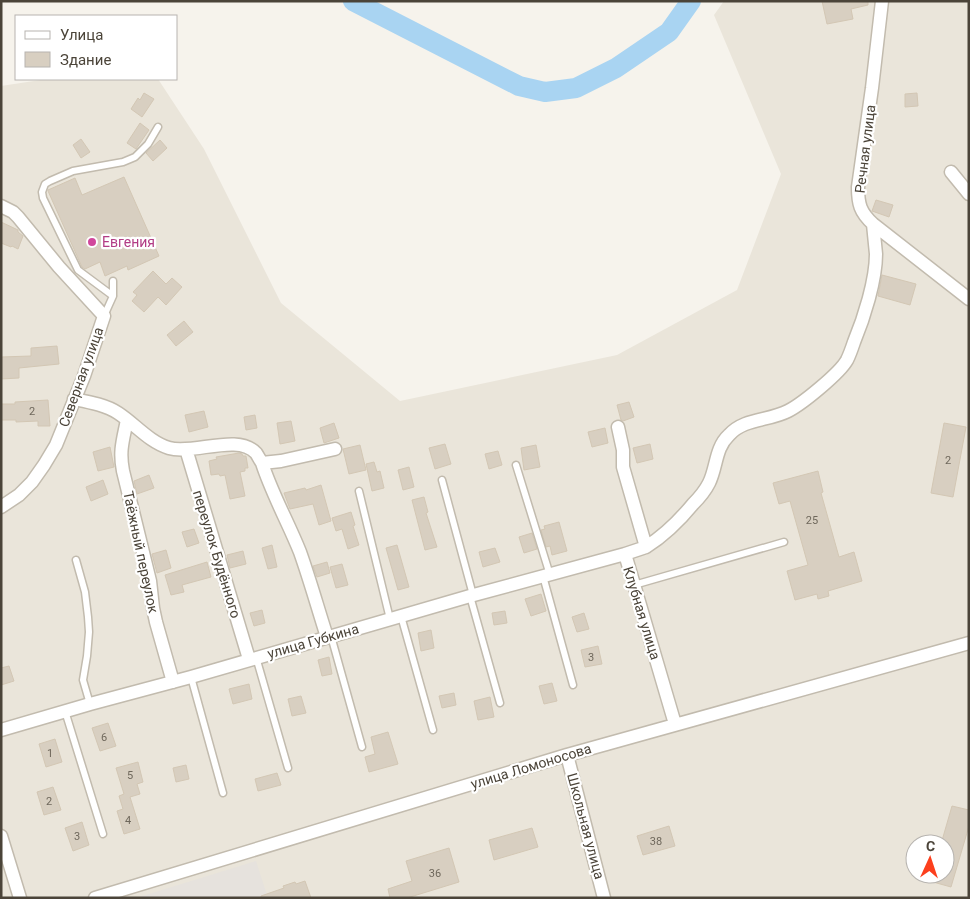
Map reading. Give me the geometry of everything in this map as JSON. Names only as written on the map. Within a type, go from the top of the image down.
[{"type":"street","name":"Речная улица","points":[[646,547],[669,531],[702,494],[709,482],[722,442],[730,433],[753,421],[774,416],[794,408],[839,371],[847,360],[862,322],[876,254],[873,224],[860,208],[858,187],[882,1]]},
{"type":"street","points":[[951,172],[969,194]]},
{"type":"street","name":"Северная улица","points":[[1,206],[18,217],[59,267],[104,316],[84,376],[56,445],[32,482],[19,495],[1,507]]},
{"type":"street","points":[[873,224],[969,299]]},
{"type":"street","points":[[74,399],[109,408],[156,442],[169,448],[179,450],[243,445],[257,454],[300,552],[329,636]]},
{"type":"street","name":"Таёжный переулок","points":[[127,420],[120,457],[150,581],[156,622],[173,682]]},
{"type":"street","name":"Клубная улица","points":[[618,427],[623,450],[624,467],[646,547],[625,554],[675,724]]},
{"type":"street","name":"переулок Будённого","points":[[186,449],[252,658]]},
{"type":"street","points":[[262,463],[281,461],[335,449]]},
{"type":"street","name":"улица Губкина","points":[[1,730],[192,677],[395,617],[625,554]]},
{"type":"street","name":"улица Ломоносова","points":[[96,898],[567,755],[969,642]]},
{"type":"street","name":"Школьная улица","points":[[567,755],[604,898]]},
{"type":"street","points":[[1,836],[20,898]]},
{"type":"lane","points":[[114,296],[78,270],[43,198],[42,192],[45,184],[73,171],[123,162],[135,157],[148,144],[158,127]]},
{"type":"lane","points":[[104,316],[114,296],[113,281]]},
{"type":"lane","points":[[516,465],[573,686]]},
{"type":"lane","points":[[442,480],[500,703]]},
{"type":"lane","points":[[359,491],[395,617],[433,730]]},
{"type":"lane","points":[[634,585],[784,542]]},
{"type":"lane","points":[[76,560],[85,592],[88,617],[89,632],[83,680],[90,704]]},
{"type":"lane","points":[[329,636],[362,747]]},
{"type":"lane","name":"переулок Будённого","points":[[252,658],[288,768]]},
{"type":"lane","points":[[192,677],[223,793]]},
{"type":"lane","points":[[65,711],[103,834]]},
{"type":"shaded area","points":[[724,1],[969,1],[969,898],[1,898],[1,86],[40,80],[159,80],[204,149],[281,303],[400,401],[617,355],[737,290],[781,174],[714,15]]},
{"type":"shaded area","points":[[256,861],[268,898],[136,898]]},
{"type":"building","points":[[822,1],[868,1],[868,5],[851,9],[853,19],[827,24]]},
{"type":"building","points":[[144,93],[154,99],[142,117],[131,109],[138,98],[140,100]]},
{"type":"building","points":[[917,93],[918,106],[905,107],[905,94]]},
{"type":"building","points":[[140,123],[149,130],[136,149],[127,143]]},
{"type":"building","points":[[81,139],[90,152],[81,158],[73,145]]},
{"type":"building","points":[[160,140],[167,148],[153,161],[146,153]]},
{"type":"building","name":"Евгения","points":[[124,177],[159,256],[128,270],[127,266],[105,276],[100,262],[85,269],[82,267],[48,190],[75,178],[82,195]]},
{"type":"building","points":[[876,200],[893,205],[889,217],[872,211]]},
{"type":"building","points":[[1,222],[18,230],[23,236],[18,249],[1,243]]},
{"type":"building","points":[[153,271],[166,284],[172,278],[182,287],[166,305],[158,297],[144,312],[132,301],[137,295],[133,292]]},
{"type":"building","points":[[882,275],[916,284],[910,305],[878,296]]},
{"type":"building","points":[[184,321],[193,332],[176,346],[167,335]]},
{"type":"building","points":[[57,346],[59,364],[19,368],[19,378],[1,379],[1,357],[31,356],[31,348]]},
{"type":"building","points":[[48,400],[50,426],[38,426],[38,421],[16,422],[16,420],[1,420],[1,404]]},
{"type":"building","points":[[629,402],[634,417],[623,421],[621,420],[617,405]]},
{"type":"building","points":[[204,411],[208,427],[189,432],[185,415]]},
{"type":"building","points":[[255,415],[257,428],[246,430],[244,417]]},
{"type":"building","points":[[291,421],[295,441],[280,444],[277,423]]},
{"type":"building","points":[[334,423],[339,438],[324,443],[320,428]]},
{"type":"building","points":[[944,423],[966,427],[953,497],[931,493]]},
{"type":"building","points":[[605,428],[608,443],[592,447],[588,432]]},
{"type":"building","points":[[445,444],[451,464],[435,469],[429,448]]},
{"type":"building","points":[[650,444],[653,459],[637,463],[633,448]]},
{"type":"building","points":[[360,445],[366,470],[349,474],[343,449]]},
{"type":"building","points":[[536,445],[540,467],[524,470],[521,448]]},
{"type":"building","points":[[110,447],[114,467],[98,471],[93,452]]},
{"type":"building","points":[[498,451],[502,465],[489,469],[485,454]]},
{"type":"building","points":[[239,453],[246,456],[248,468],[240,472],[245,496],[230,499],[225,475],[211,475],[209,461],[217,459],[216,457]]},
{"type":"building","points":[[374,462],[377,472],[380,471],[384,488],[372,491],[366,464]]},
{"type":"building","points":[[409,467],[414,487],[403,490],[398,470]]},
{"type":"building","points":[[818,471],[823,492],[821,493],[839,557],[854,552],[862,581],[828,591],[829,596],[818,599],[817,594],[795,600],[787,571],[808,565],[790,501],[779,504],[773,483]]},
{"type":"building","points":[[149,475],[154,488],[137,494],[134,481]]},
{"type":"building","points":[[103,480],[108,494],[91,501],[86,487]]},
{"type":"building","points":[[321,485],[331,521],[319,525],[313,504],[290,509],[284,493],[305,488],[306,490]]},
{"type":"building","points":[[424,497],[428,512],[426,513],[437,547],[425,550],[412,500]]},
{"type":"building","points":[[351,512],[359,545],[348,549],[342,529],[336,531],[332,518]]},
{"type":"building","points":[[559,522],[567,551],[552,555],[550,546],[546,547],[541,530],[545,529],[544,526]]},
{"type":"building","points":[[194,529],[199,543],[187,547],[182,532]]},
{"type":"building","points":[[532,533],[537,549],[524,553],[519,537]]},
{"type":"building","points":[[272,545],[277,567],[268,569],[262,548]]},
{"type":"building","points":[[397,545],[409,587],[398,590],[386,548]]},
{"type":"building","points":[[495,548],[500,562],[483,567],[479,552]]},
{"type":"building","points":[[166,550],[171,568],[157,573],[152,554]]},
{"type":"building","points":[[243,551],[246,564],[230,568],[227,555]]},
{"type":"building","points":[[207,562],[211,577],[182,585],[184,592],[171,595],[165,575]]},
{"type":"building","points":[[327,562],[330,573],[317,577],[313,566]]},
{"type":"building","points":[[342,564],[348,585],[336,588],[330,567]]},
{"type":"building","points":[[541,594],[546,611],[531,616],[525,599]]},
{"type":"building","points":[[262,610],[265,623],[254,626],[250,613]]},
{"type":"building","points":[[505,611],[507,623],[494,625],[492,613]]},
{"type":"building","points":[[584,613],[589,629],[577,632],[572,617]]},
{"type":"building","points":[[431,630],[434,648],[421,651],[418,633]]},
{"type":"building","points":[[598,646],[602,664],[585,667],[581,650]]},
{"type":"building","points":[[329,657],[332,674],[322,676],[318,660]]},
{"type":"building","points":[[9,666],[14,681],[1,685],[1,668]]},
{"type":"building","points":[[552,683],[557,701],[544,704],[539,686]]},
{"type":"building","points":[[249,684],[252,699],[233,704],[229,689]]},
{"type":"building","points":[[454,693],[456,705],[442,708],[439,696]]},
{"type":"building","points":[[301,696],[306,713],[292,716],[288,699]]},
{"type":"building","points":[[490,697],[494,717],[478,720],[474,701]]},
{"type":"building","points":[[108,723],[116,746],[100,751],[92,728]]},
{"type":"building","points":[[388,732],[398,764],[369,772],[365,757],[375,754],[371,737]]},
{"type":"building","points":[[55,739],[62,762],[46,767],[39,744]]},
{"type":"building","points":[[138,762],[143,782],[137,784],[140,794],[130,797],[140,829],[124,834],[117,811],[123,809],[119,796],[124,794],[116,768]]},
{"type":"building","points":[[186,765],[189,779],[176,782],[173,768]]},
{"type":"building","points":[[277,773],[281,785],[258,791],[255,779]]},
{"type":"building","points":[[53,787],[61,810],[44,815],[37,792]]},
{"type":"building","points":[[952,806],[969,810],[969,826],[955,873],[955,834],[944,834]]},
{"type":"building","points":[[82,822],[89,845],[73,851],[65,828]]},
{"type":"building","points":[[669,826],[675,846],[643,855],[637,836]]},
{"type":"building","points":[[532,828],[538,847],[494,860],[489,840]]},
{"type":"building","points":[[449,848],[459,882],[407,898],[390,898],[388,889],[412,881],[406,861]]},
{"type":"building","points":[[305,881],[311,898],[261,898],[261,896],[284,888],[283,886]]},
{"type":"building","points":[[940,884],[952,884],[951,887]]},
{"type":"waterway","points":[[353,1],[519,86],[545,92],[576,88],[616,68],[669,32],[691,1]]},
{"type":"place","name":"Евгения","points":[[92,242]]}]
